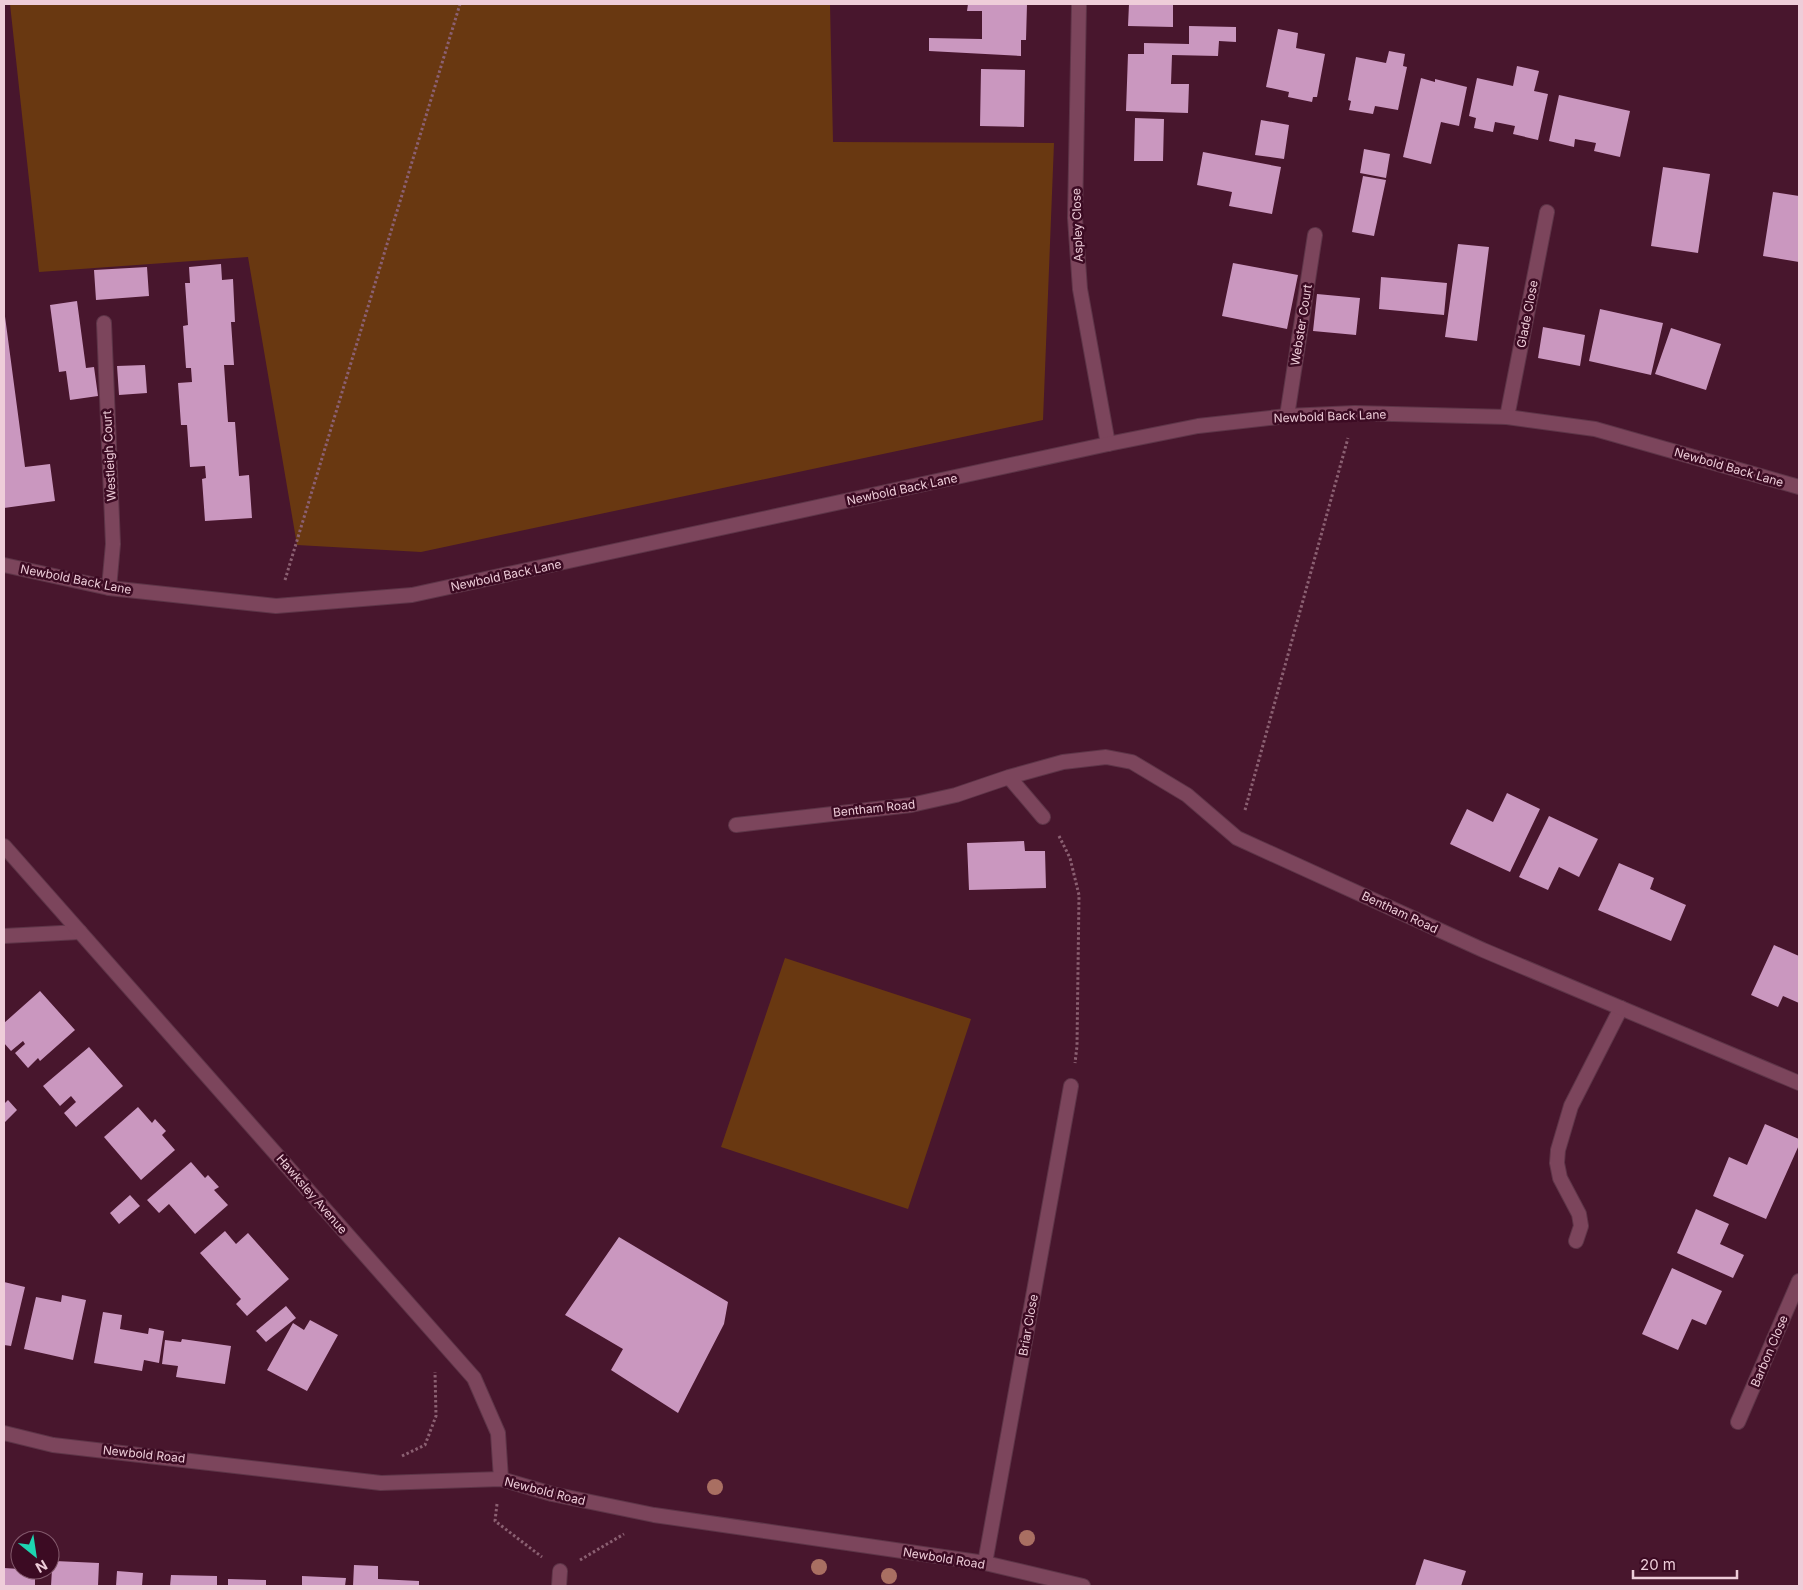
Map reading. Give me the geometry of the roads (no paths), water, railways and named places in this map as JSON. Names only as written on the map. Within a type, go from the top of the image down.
[{"type":"street","name":"Aspley Close","points":[[1079,4],[1075,218],[1080,289],[1108,444]]},
{"type":"street","name":"Glade Close","points":[[1507,416],[1547,212]]},
{"type":"street","name":"Webster Court","points":[[1287,416],[1315,235]]},
{"type":"street","name":"Westleigh Court","points":[[104,323],[113,544],[109,588]]},
{"type":"street","name":"Newbold Back Lane","points":[[4,565],[109,588],[276,606],[412,595],[1108,444],[1198,426],[1287,416],[1355,414],[1507,416],[1595,428],[1799,487]]},
{"type":"street","name":"Bentham Road","points":[[736,825],[911,805],[956,794],[1064,762],[1106,757],[1132,762],[1187,795],[1237,838],[1483,950],[1799,1083]]},
{"type":"street","points":[[1009,777],[1043,817]]},
{"type":"street","name":"Hawksley Avenue","points":[[4,846],[474,1378],[498,1433],[501,1479]]},
{"type":"street","points":[[4,936],[80,932]]},
{"type":"street","points":[[1576,1241],[1581,1226],[1579,1214],[1560,1178],[1557,1163],[1558,1150],[1571,1106],[1621,1008]]},
{"type":"street","name":"Briar Close","points":[[985,1563],[1072,1086]]},
{"type":"street","name":"Barbon Close","points":[[1738,1422],[1799,1281]]},
{"type":"street","name":"Newbold Road","points":[[4,1433],[53,1444],[381,1483],[501,1479],[552,1494],[654,1516],[985,1563],[1083,1586]]},
{"type":"street","points":[[559,1586],[560,1571]]}]
